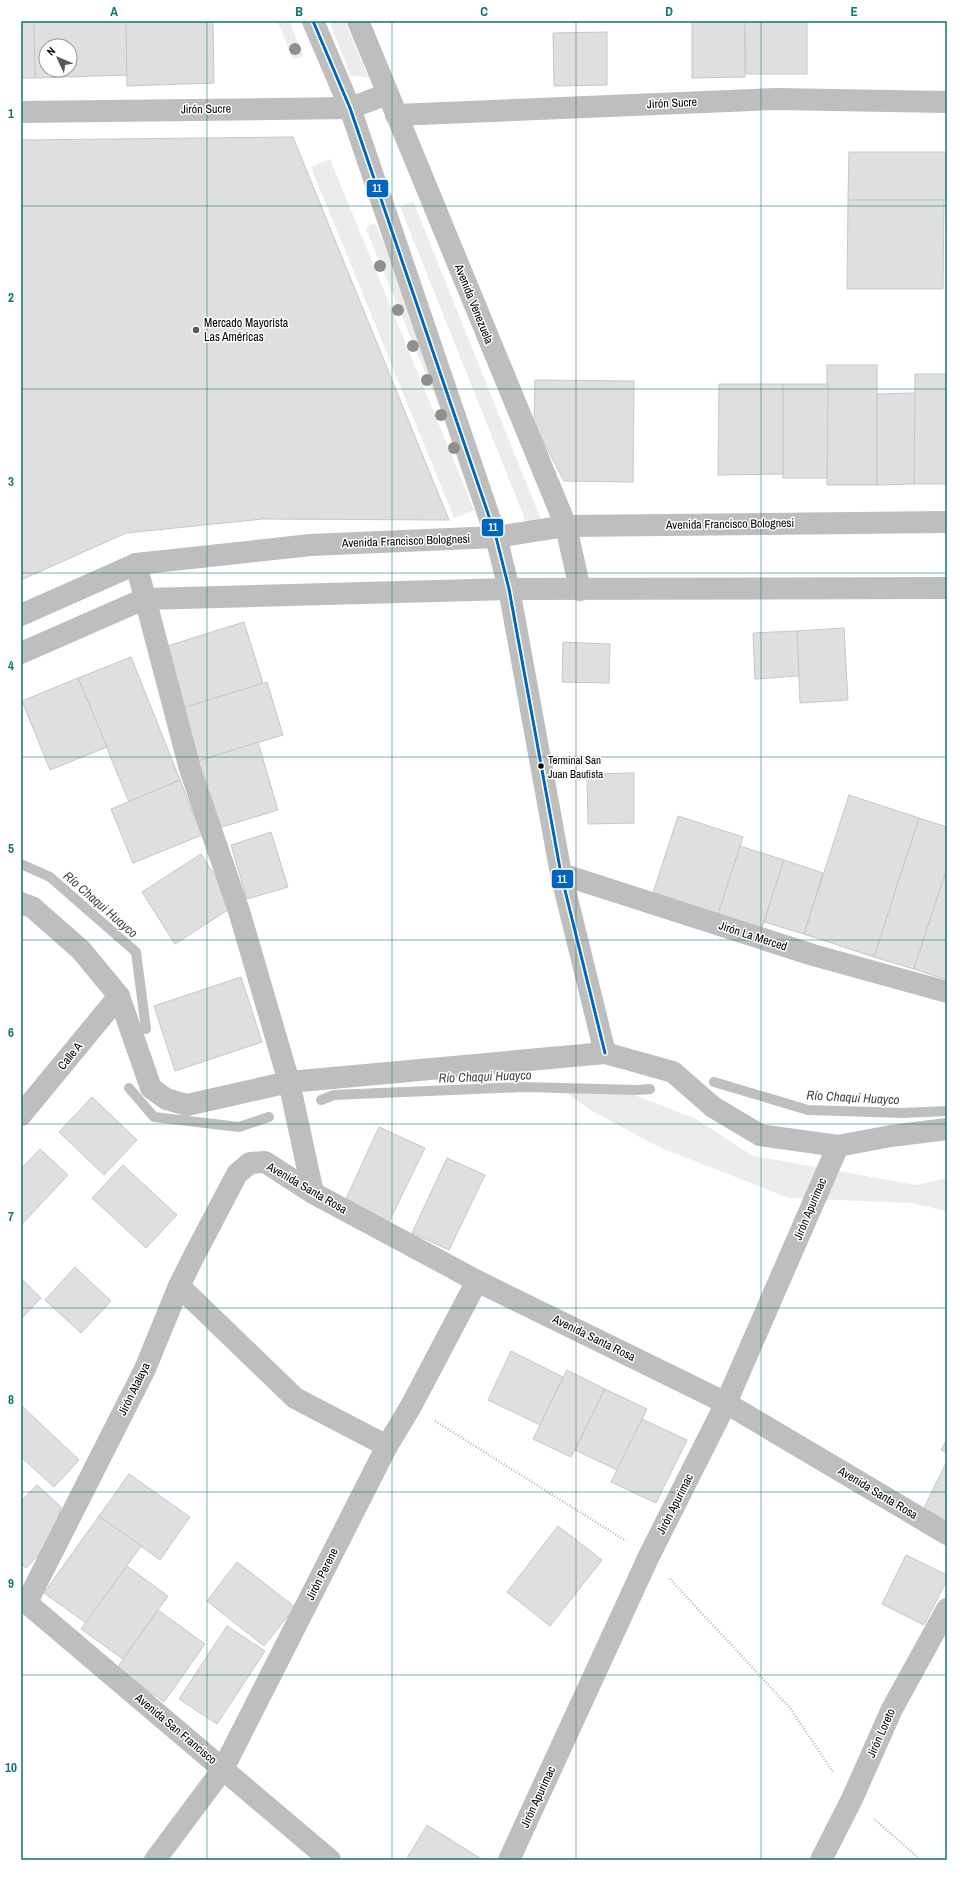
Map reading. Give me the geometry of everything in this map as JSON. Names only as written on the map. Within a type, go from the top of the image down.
[{"type":"street","points":[[313,21],[350,108],[496,537],[509,589],[561,874],[605,1053]]},
{"type":"street","name":"Avenida Venezuela","points":[[358,21],[566,526],[580,590]]},
{"type":"street","name":"Jirón Sucre","points":[[21,112],[350,108],[388,94]]},
{"type":"street","name":"Jirón Sucre","points":[[396,115],[776,99],[947,102]]},
{"type":"street","name":"Avenida Francisco Bolognesi","points":[[21,615],[136,564],[311,545],[496,537],[566,526],[947,522]]},
{"type":"street","points":[[136,564],[190,769],[239,910],[289,1082],[314,1193]]},
{"type":"street","points":[[21,653],[144,599],[509,589],[947,588]]},
{"type":"street","name":"Jirón La Merced","points":[[561,874],[813,955],[947,992]]},
{"type":"street","points":[[21,902],[32,907],[81,950],[119,996],[151,1088],[166,1099],[188,1105],[289,1082],[605,1053],[673,1072],[714,1107],[760,1135],[838,1146],[891,1136],[947,1129]]},
{"type":"street","name":"Calle A","points":[[21,1115],[119,996]]},
{"type":"street","name":"Jirón Apurimac","points":[[509,1860],[649,1556],[726,1403],[838,1146]]},
{"type":"street","name":"Avenida Santa Rosa","points":[[237,1174],[250,1163],[265,1162],[314,1193],[477,1281],[726,1403],[947,1534]]},
{"type":"street","name":"Jirón Atalaya","points":[[24,1600],[145,1369],[179,1286],[237,1174]]},
{"type":"street","name":"Jirón Perene","points":[[155,1860],[223,1769],[387,1446],[411,1406],[477,1281]]},
{"type":"street","points":[[179,1286],[295,1398],[387,1446]]},
{"type":"street","name":"Avenida San Francisco","points":[[24,1600],[330,1860]]},
{"type":"street","name":"Jirón Loreto","points":[[821,1860],[852,1799],[892,1709],[947,1609]]},
{"type":"path","points":[[411,1406],[649,1556],[790,1708],[852,1799],[921,1860]]},
{"type":"shaded area","points":[[277,21],[289,21],[303,54],[300,57],[293,58]]},
{"type":"shaded area","points":[[329,21],[345,21],[368,77],[351,76]]},
{"type":"shaded area","points":[[330,159],[474,510],[454,518],[311,167]]},
{"type":"shaded area","points":[[413,201],[542,522],[528,527],[400,207]]},
{"type":"shaded area","points":[[369,225],[376,225],[473,460],[463,464],[366,229]]},
{"type":"shaded area","points":[[606,1084],[696,1119],[753,1156],[916,1185],[947,1178],[947,1211],[911,1203],[789,1198],[659,1147],[592,1111],[564,1091]]},
{"type":"building","points":[[21,21],[34,21],[35,78],[21,78]]},
{"type":"building","points":[[126,21],[127,75],[78,77],[78,38],[38,38],[38,78],[35,78],[34,22]]},
{"type":"building","points":[[126,21],[213,21],[214,83],[127,86]]},
{"type":"building","points":[[692,21],[745,21],[745,77],[692,78]]},
{"type":"building","points":[[745,21],[807,21],[807,74],[746,74]]},
{"type":"building","points":[[607,32],[607,85],[554,86],[553,33]]},
{"type":"building","name":"Mercado Mayorista Las Américas","points":[[293,137],[449,520],[263,519],[126,533],[21,580],[21,140]]},
{"type":"building","points":[[849,152],[947,152],[947,200],[848,200]]},
{"type":"building","points":[[848,200],[944,200],[943,289],[847,289]]},
{"type":"building","points":[[827,365],[877,365],[877,485],[827,485]]},
{"type":"building","points":[[915,374],[947,374],[947,484],[914,484]]},
{"type":"building","points":[[535,380],[634,381],[633,482],[564,481],[534,424]]},
{"type":"building","points":[[719,384],[783,384],[783,474],[718,475]]},
{"type":"building","points":[[783,384],[828,384],[827,478],[783,478]]},
{"type":"building","points":[[915,393],[914,484],[877,485],[877,394]]},
{"type":"building","points":[[244,622],[263,683],[183,708],[164,647]]},
{"type":"building","points":[[844,628],[848,700],[800,703],[797,631]]},
{"type":"building","points":[[797,631],[799,676],[755,679],[753,633]]},
{"type":"building","points":[[563,642],[610,644],[609,683],[562,682]]},
{"type":"building","points":[[131,657],[180,780],[129,802],[78,678]]},
{"type":"building","points":[[78,678],[107,747],[50,770],[22,701]]},
{"type":"building","points":[[267,682],[283,735],[198,761],[183,708]]},
{"type":"building","points":[[258,742],[278,810],[219,828],[198,761]]},
{"type":"building","points":[[634,773],[634,823],[588,824],[587,774]]},
{"type":"building","points":[[180,780],[202,835],[133,863],[111,809]]},
{"type":"building","points":[[849,795],[919,818],[874,957],[804,934]]},
{"type":"building","points":[[678,816],[743,837],[716,920],[651,899]]},
{"type":"building","points":[[919,818],[947,827],[947,868],[914,969],[874,957]]},
{"type":"building","points":[[271,832],[288,887],[247,899],[231,845]]},
{"type":"building","points":[[740,846],[784,860],[760,934],[716,920]]},
{"type":"building","points":[[201,854],[234,906],[175,944],[142,892]]},
{"type":"building","points":[[784,860],[823,873],[804,934],[764,922]]},
{"type":"building","points":[[947,868],[947,980],[914,969]]},
{"type":"building","points":[[241,977],[262,1042],[175,1071],[154,1006]]},
{"type":"building","points":[[92,1097],[137,1140],[104,1175],[59,1132]]},
{"type":"building","points":[[379,1127],[425,1148],[389,1222],[345,1201]]},
{"type":"building","points":[[40,1149],[68,1175],[21,1225],[21,1169]]},
{"type":"building","points":[[447,1158],[485,1175],[449,1250],[412,1233]]},
{"type":"building","points":[[123,1165],[177,1215],[146,1248],[92,1198]]},
{"type":"building","points":[[75,1267],[111,1301],[81,1333],[45,1300]]},
{"type":"building","points":[[21,1278],[41,1298],[21,1319]]},
{"type":"building","points":[[511,1351],[563,1377],[540,1425],[488,1400]]},
{"type":"building","points":[[567,1370],[605,1389],[571,1457],[533,1439]]},
{"type":"building","points":[[605,1389],[647,1409],[617,1470],[575,1450]]},
{"type":"building","points":[[21,1405],[79,1460],[54,1487],[21,1457]]},
{"type":"building","points":[[642,1419],[687,1440],[656,1503],[611,1482]]},
{"type":"building","points":[[947,1439],[947,1453],[941,1450]]},
{"type":"building","points":[[947,1461],[947,1523],[923,1510]]},
{"type":"building","points":[[129,1474],[190,1517],[160,1560],[99,1516]]},
{"type":"building","points":[[37,1485],[61,1507],[52,1541],[26,1568],[21,1564],[21,1501]]},
{"type":"building","points":[[99,1516],[141,1546],[86,1623],[44,1593]]},
{"type":"building","points":[[558,1526],[602,1560],[550,1626],[507,1592]]},
{"type":"building","points":[[906,1555],[947,1575],[947,1580],[924,1625],[882,1604]]},
{"type":"building","points":[[237,1562],[295,1607],[264,1646],[207,1601]]},
{"type":"building","points":[[127,1566],[168,1596],[123,1659],[81,1629]]},
{"type":"building","points":[[158,1610],[205,1644],[164,1702],[117,1668]]},
{"type":"building","points":[[227,1626],[265,1651],[217,1724],[179,1699]]},
{"type":"building","points":[[427,1825],[483,1860],[406,1860]]},
{"type":"waterway","name":"Río Chaqui Huayco","points":[[21,864],[50,877],[136,952],[146,1029]]},
{"type":"waterway","name":"Río Chaqui Huayco","points":[[714,1082],[808,1110],[903,1113],[947,1111]]},
{"type":"waterway","name":"Río Chaqui Huayco","points":[[321,1100],[334,1095],[523,1087],[650,1089]]},
{"type":"waterway","name":"Río Chaqui Huayco","points":[[129,1088],[154,1117],[239,1127],[269,1117]]},
{"type":"transit line","name":"11","points":[[313,21],[350,108],[496,537],[509,589],[561,874],[605,1053]]},
{"type":"place","name":"Mercado Mayorista Las Américas","points":[[196,330]]},
{"type":"place","name":"Terminal San Juan Bautista","points":[[541,766]]}]
